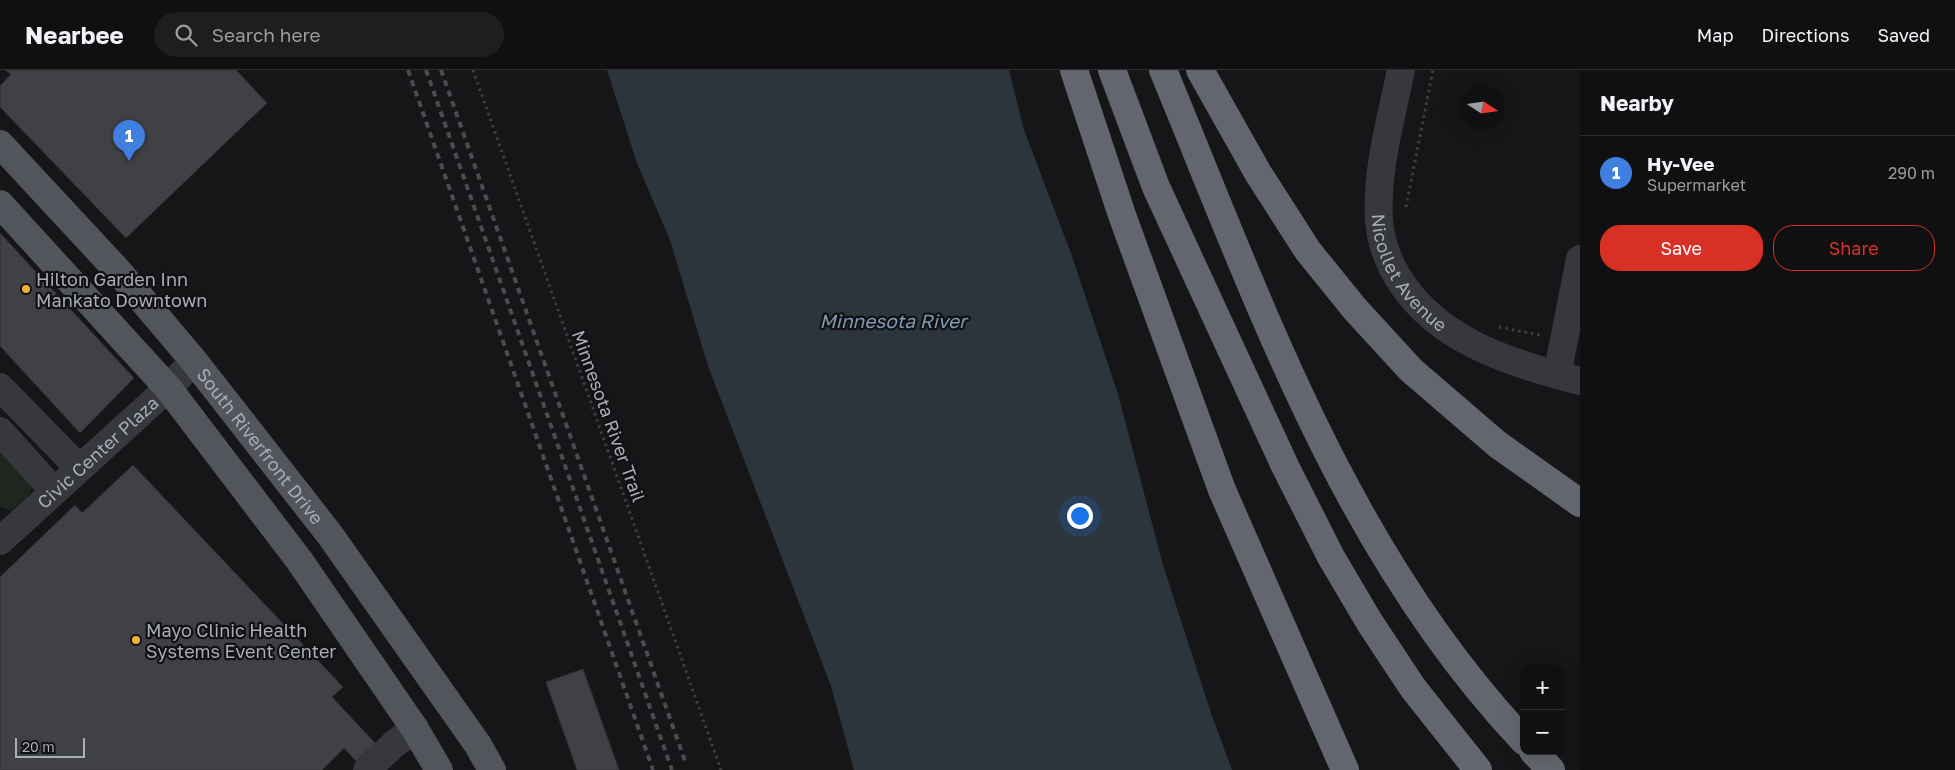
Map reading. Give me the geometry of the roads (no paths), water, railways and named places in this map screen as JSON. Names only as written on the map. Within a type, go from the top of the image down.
[{"type":"highway","points":[[1074,70],[1122,215],[1222,490],[1344,770]]},
{"type":"highway","points":[[1112,70],[1156,187],[1285,466],[1331,557],[1370,624],[1413,688],[1478,770]]},
{"type":"highway","points":[[1163,70],[1290,376],[1333,465],[1386,560],[1449,650],[1520,736]]},
{"type":"highway","points":[[1200,70],[1258,173],[1308,251],[1355,309],[1418,376],[1497,444],[1580,503]]},
{"type":"highway","points":[[1537,755],[1551,770]]},
{"type":"main road","name":"South Riverfront Drive","points":[[0,144],[118,270],[194,361],[330,535],[478,745],[492,770]]},
{"type":"main road","name":"South Riverfront Drive","points":[[0,204],[168,388],[299,560],[415,729],[440,770]]},
{"type":"street","name":"Nicollet Avenue","points":[[1401,70],[1380,174],[1378,219],[1382,245],[1404,289],[1432,317],[1466,341],[1508,360],[1568,378]]},
{"type":"street","points":[[1568,378],[1563,345],[1580,259]]},
{"type":"street","name":"Civic Center Plaza","points":[[0,541],[168,388],[194,361]]},
{"type":"street","points":[[0,387],[79,468]]},
{"type":"street","points":[[0,431],[54,491]]},
{"type":"street","points":[[367,770],[394,744],[415,729]]},
{"type":"water","name":"Minnesota River","points":[[607,70],[1009,70],[1024,130],[1072,256],[1118,394],[1163,565],[1211,713],[1232,770],[854,770],[831,686],[708,366],[670,240],[637,163]]},
{"type":"railway","points":[[408,70],[653,770]]},
{"type":"railway","points":[[426,70],[672,770]]},
{"type":"railway","points":[[441,70],[685,761]]},
{"type":"place","name":"Hy-Vee","points":[[129,161]]},
{"type":"place","name":"Hilton Garden Inn Mankato Downtown","points":[[26,289]]},
{"type":"place","name":"Mayo Clinic Health Systems Event Center","points":[[136,640]]}]
